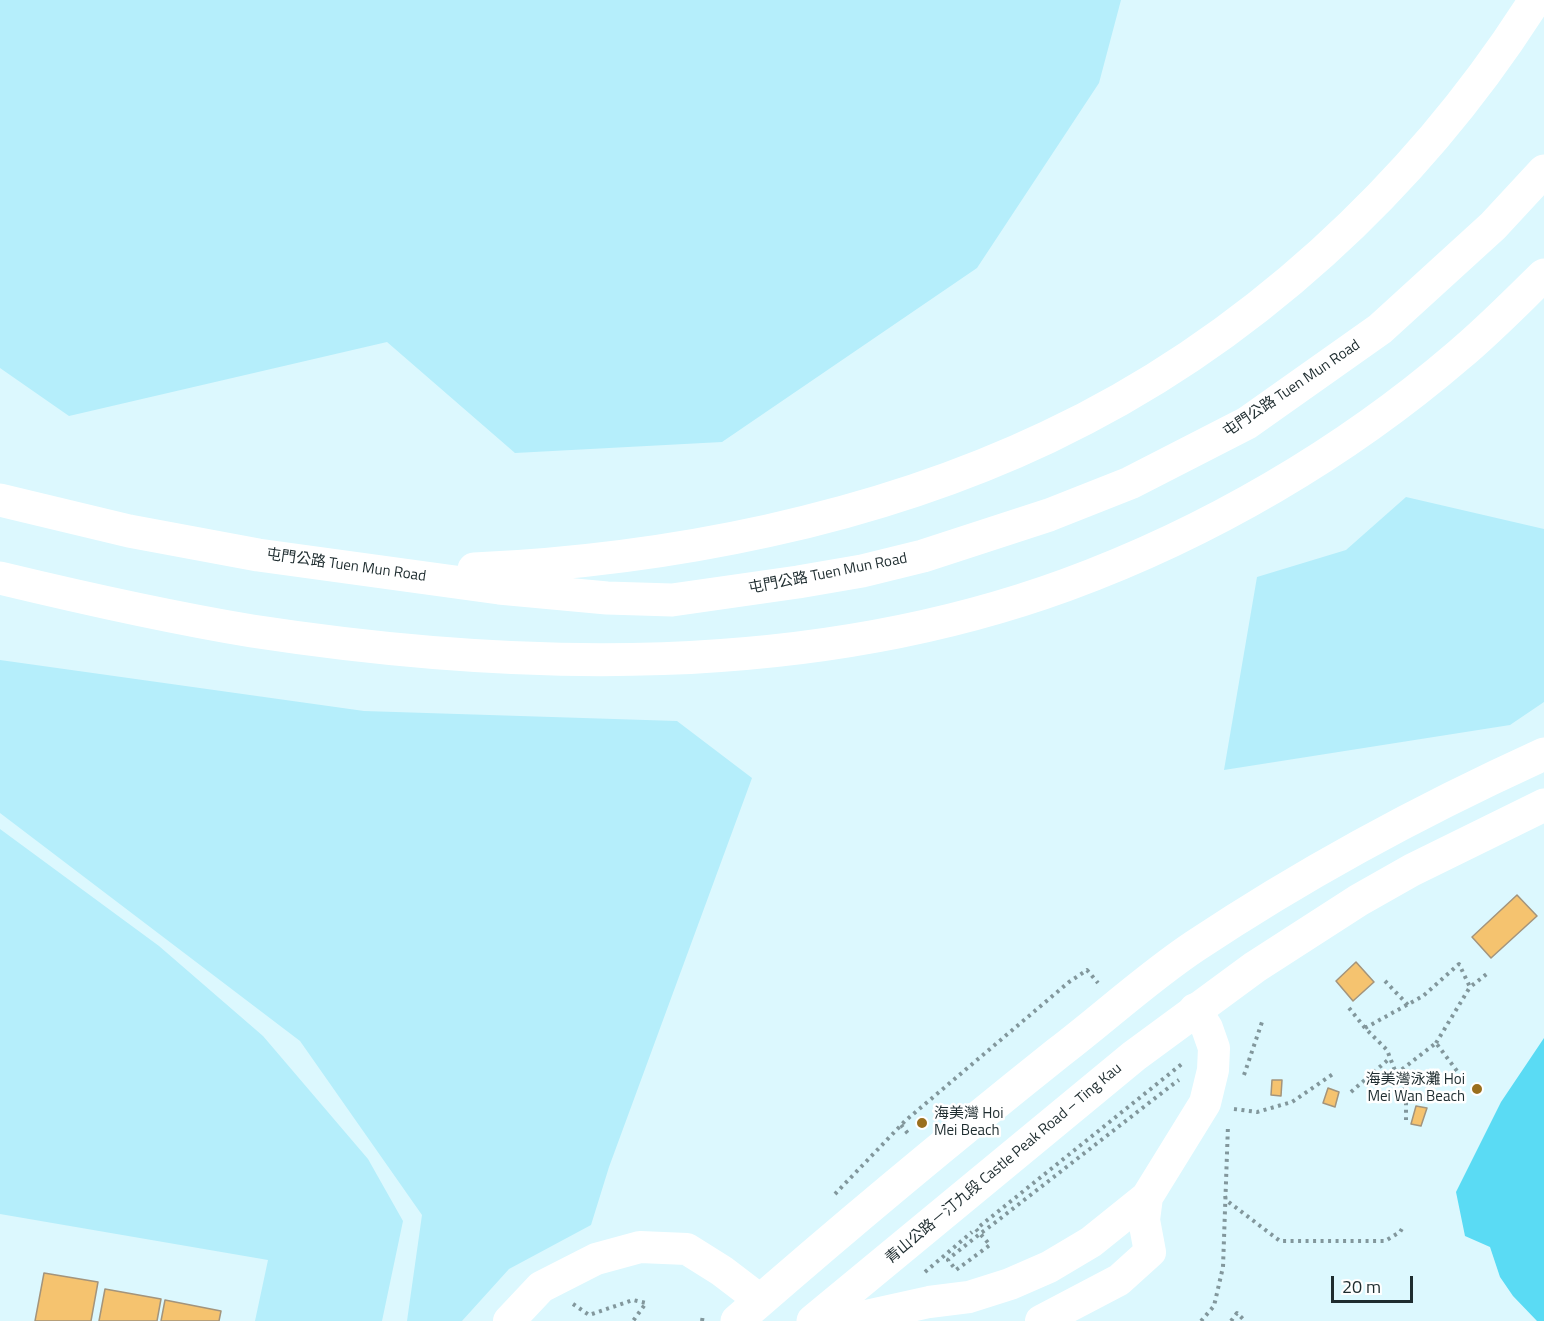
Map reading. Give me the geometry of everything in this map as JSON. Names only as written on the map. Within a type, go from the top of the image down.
[{"type":"main road","points":[[399,573],[501,568],[601,558],[670,549],[752,534],[796,524],[914,490],[1047,438],[1171,368],[1277,291],[1319,255],[1397,179],[1426,147],[1487,70],[1535,0]]},
{"type":"main road","name":"屯門公路 Tuen Mun Road","points":[[0,500],[129,531],[258,555],[499,588],[607,598],[672,600],[862,571],[923,556],[1048,515],[1130,483],[1247,423],[1380,329],[1493,226],[1544,171]]},
{"type":"main road","points":[[0,578],[113,604],[252,630],[390,648],[498,656],[606,660],[671,659],[751,653],[876,636],[986,610],[1069,584],[1167,542],[1235,508],[1355,435],[1431,378],[1544,275]]},
{"type":"main road","points":[[748,1311],[940,1148],[1193,947],[1286,888],[1385,832],[1473,786],[1544,754]]},
{"type":"main road","name":"青山公路－汀九段 Castle Peak Road – Ting Kau","points":[[813,1321],[1068,1110],[1196,1009],[1255,967],[1359,900],[1463,843],[1544,805]]},
{"type":"main road","points":[[1153,977],[1196,1009]]},
{"type":"street","points":[[843,1321],[922,1303],[969,1297],[1010,1284],[1049,1267],[1091,1242],[1147,1197],[1205,1103],[1213,1070],[1214,1048],[1207,1028],[1196,1009]]},
{"type":"street","points":[[1041,1321],[1119,1280],[1150,1252],[1144,1221],[1147,1197]]},
{"type":"street","points":[[509,1321],[541,1287],[596,1259],[640,1247],[687,1249],[722,1271],[748,1311]]},
{"type":"street","points":[[1049,1267],[1078,1302]]},
{"type":"path","points":[[1365,1028],[1423,996],[1459,964],[1470,987]]},
{"type":"path","points":[[840,1188],[905,1121],[1070,982],[1087,970],[1098,984]]},
{"type":"path","points":[[1396,1074],[1436,1043],[1470,987],[1488,972]]},
{"type":"path","points":[[1385,981],[1408,1005]]},
{"type":"path","points":[[1349,1008],[1387,1050],[1406,1099],[1406,1120]]},
{"type":"path","points":[[1241,1082],[1262,1022]]},
{"type":"path","points":[[1436,1043],[1460,1075]]},
{"type":"path","points":[[1351,1092],[1390,1058]]},
{"type":"path","points":[[918,1279],[976,1229],[1188,1059]]},
{"type":"path","points":[[1229,1109],[1257,1112],[1292,1102],[1333,1074]]},
{"type":"path","points":[[976,1229],[990,1245],[956,1270],[948,1260],[1172,1085]]},
{"type":"path","points":[[1201,1321],[1214,1306],[1223,1267],[1228,1121]]},
{"type":"path","points":[[1224,1191],[1226,1200],[1280,1241],[1385,1241],[1400,1232],[1403,1227]]},
{"type":"path","points":[[571,1303],[589,1315],[633,1300],[646,1303],[633,1321]]},
{"type":"path","points":[[1231,1321],[1237,1313],[1245,1321]]},
{"type":"path","points":[[702,1321],[703,1315]]},
{"type":"shaded area","points":[[0,0],[1121,0],[1099,83],[977,268],[722,442],[515,453],[387,342],[69,416],[0,368]]},
{"type":"shaded area","points":[[1406,497],[1544,529],[1544,702],[1510,725],[1224,770],[1257,577],[1346,550]]},
{"type":"shaded area","points":[[0,660],[364,711],[677,721],[752,778],[609,1167],[591,1225],[509,1269],[462,1321],[407,1321],[422,1215],[300,1041],[0,813]]},
{"type":"shaded area","points":[[0,829],[159,946],[263,1036],[368,1159],[403,1221],[382,1321],[255,1321],[268,1260],[0,1214]]},
{"type":"water","points":[[1544,1038],[1544,1321],[1537,1321],[1513,1296],[1500,1277],[1490,1247],[1465,1236],[1456,1192],[1501,1102]]},
{"type":"building","points":[[1517,895],[1537,916],[1491,958],[1472,937]]},
{"type":"building","points":[[1356,962],[1374,982],[1353,1001],[1336,981]]},
{"type":"building","points":[[1272,1080],[1282,1080],[1281,1096],[1271,1095]]},
{"type":"building","points":[[1328,1088],[1339,1092],[1335,1107],[1323,1103]]},
{"type":"building","points":[[1416,1106],[1427,1108],[1421,1126],[1411,1124]]},
{"type":"building","points":[[44,1273],[98,1282],[91,1321],[35,1321]]},
{"type":"building","points":[[105,1289],[161,1299],[157,1321],[99,1321]]},
{"type":"building","points":[[165,1300],[221,1311],[219,1321],[161,1321]]},
{"type":"place","name":"海美灣泳灘 Hoi Mei Wan Beach","points":[[1477,1089]]},
{"type":"place","name":"海美灣 Hoi Mei Beach","points":[[922,1123]]}]
